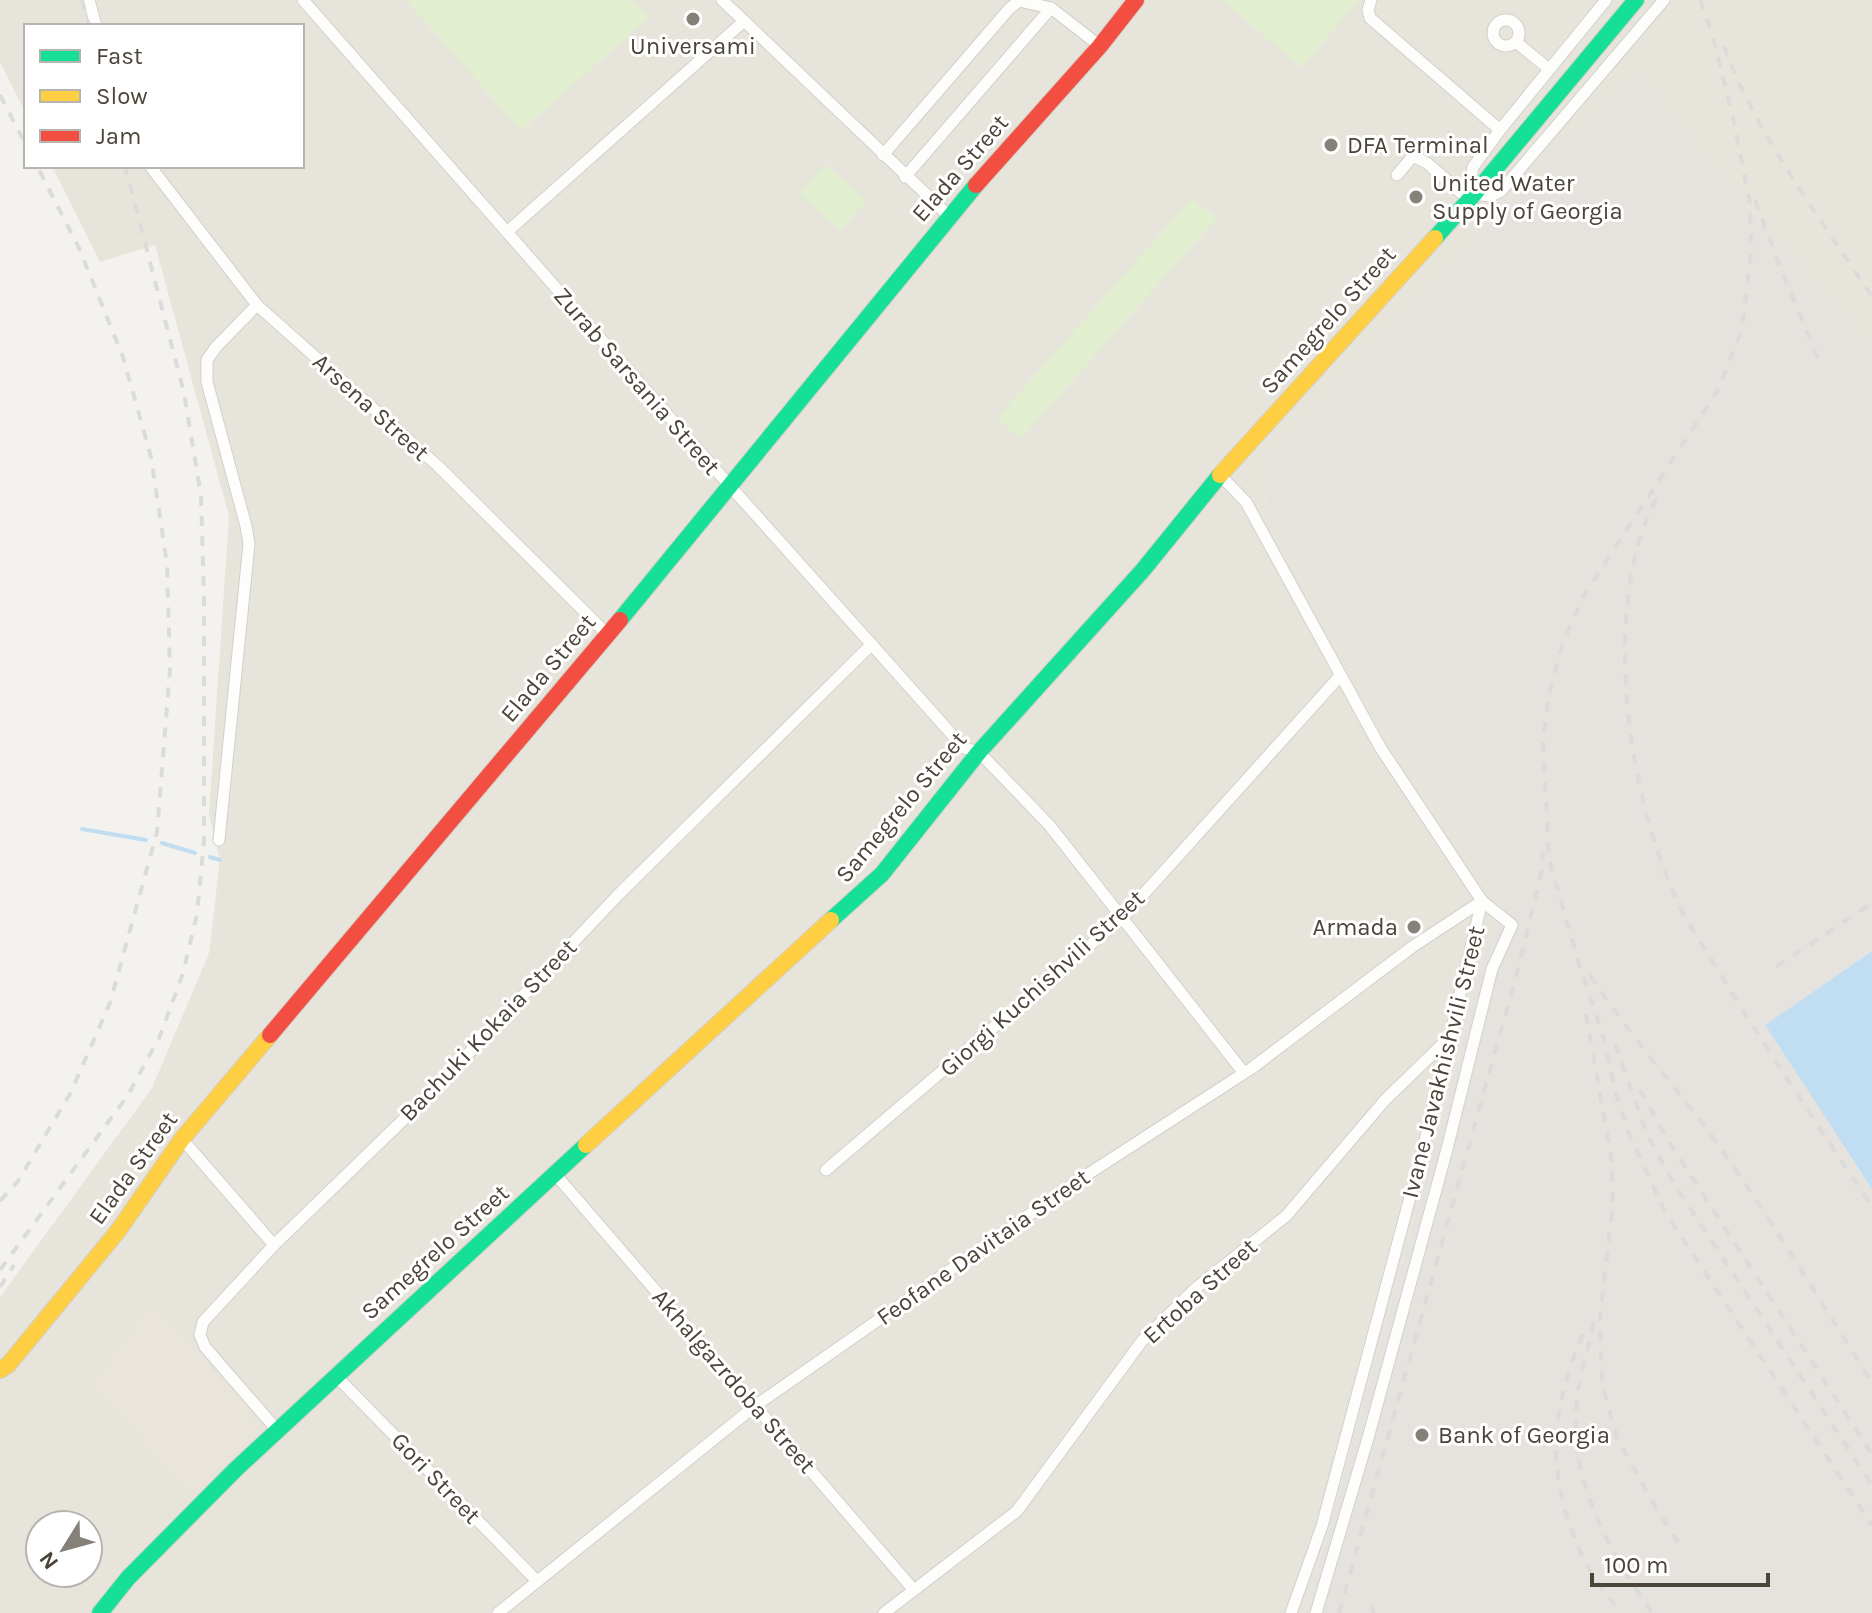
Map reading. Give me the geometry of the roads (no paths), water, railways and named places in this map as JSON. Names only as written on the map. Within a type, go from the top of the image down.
[{"type":"main road","name":"Elada Street","points":[[0,1370],[8,1365],[118,1231],[182,1139],[608,635],[949,216],[1100,46],[1136,0]]},
{"type":"main road","name":"Samegrelo Street","points":[[100,1613],[128,1578],[335,1375],[882,874],[979,752],[1143,570],[1220,475],[1472,196],[1636,0]]},
{"type":"street","points":[[89,0],[95,24]]},
{"type":"street","name":"Zurab Sarsania Street","points":[[303,0],[964,748],[979,752],[1050,826],[1244,1073]]},
{"type":"street","points":[[722,0],[949,216]]},
{"type":"street","points":[[1371,0],[1368,10],[1370,18],[1500,130]]},
{"type":"street","points":[[1472,196],[1470,172],[1500,130],[1606,0]]},
{"type":"street","points":[[1397,175],[1413,156],[1472,196],[1486,197],[1501,191],[1664,0]]},
{"type":"street","points":[[883,155],[1019,1],[1051,8],[1100,46]]},
{"type":"street","points":[[905,177],[1051,8]]},
{"type":"street","points":[[507,232],[743,22]]},
{"type":"street","points":[[1516,42],[1549,69]]},
{"type":"street","name":"Arsena Street","points":[[152,168],[257,305],[438,466],[608,635]]},
{"type":"street","points":[[219,840],[249,544],[207,382],[207,360],[257,305]]},
{"type":"street","name":"Ivane Javakhishvili Street","points":[[1220,475],[1246,502],[1380,747],[1482,901],[1451,1036],[1322,1526],[1291,1613]]},
{"type":"street","name":"Bachuki Kokaia Street","points":[[277,1430],[205,1347],[200,1335],[203,1322],[274,1245],[435,1089],[618,895],[872,644]]},
{"type":"street","name":"Giorgi Kuchishvili Street","points":[[826,1170],[1123,917],[1340,676]]},
{"type":"street","points":[[1316,1613],[1373,1423],[1492,969],[1512,925],[1482,901]]},
{"type":"street","name":"Feofane Davitaia Street","points":[[498,1613],[755,1406],[1056,1196],[1244,1073],[1412,947],[1482,901]]},
{"type":"street","name":"Ertoba Street","points":[[884,1613],[1017,1511],[1142,1341],[1196,1288],[1286,1216],[1385,1100],[1451,1036]]},
{"type":"street","points":[[182,1139],[274,1245]]},
{"type":"street","name":"Akhalgazrdoba Street","points":[[555,1174],[913,1589]]},
{"type":"street","name":"Gori Street","points":[[335,1375],[537,1581]]},
{"type":"water","points":[[1872,951],[1872,1189],[1765,1025]]},
{"type":"waterway","points":[[82,829],[146,840]]},
{"type":"waterway","points":[[162,843],[195,853]]},
{"type":"waterway","points":[[210,857],[220,860]]},
{"type":"railway","points":[[82,0],[88,24]]},
{"type":"railway","points":[[1700,0],[1712,33],[1734,122],[1750,204],[1751,254],[1742,329],[1718,390],[1583,597],[1562,645],[1549,695],[1543,739],[1549,859],[1603,1035],[1616,1094],[1629,1134],[1665,1212],[1872,1525]]},
{"type":"railway","points":[[1724,46],[1771,143],[1872,297]]},
{"type":"railway","points":[[0,95],[24,141]]},
{"type":"railway","points":[[0,1201],[18,1181],[70,1094],[110,1003],[157,832],[170,669],[167,564],[151,457],[123,357],[79,248],[38,168]]},
{"type":"railway","points":[[0,1270],[128,1095],[160,1036],[183,973],[197,914],[204,840],[201,495],[184,393],[126,168]]},
{"type":"railway","points":[[1755,200],[1819,361]]},
{"type":"railway","points":[[1656,499],[1639,542],[1629,590],[1625,642],[1633,751],[1657,851],[1679,906],[1692,928],[1872,1207]]},
{"type":"railway","points":[[1339,1613],[1518,969],[1542,870],[1543,852]]},
{"type":"railway","points":[[1776,967],[1872,903]]},
{"type":"railway","points":[[1590,975],[1739,1175],[1872,1382]]},
{"type":"railway","points":[[1586,1014],[1611,1157],[1613,1201],[1600,1317],[1602,1384],[1617,1438],[1679,1543]]},
{"type":"railway","points":[[1615,1044],[1647,1134],[1671,1179],[1872,1485]]},
{"type":"railway","points":[[1640,1090],[1667,1139],[1872,1454]]},
{"type":"railway","points":[[0,1287],[14,1265]]},
{"type":"railway","points":[[1594,1322],[1576,1408],[1580,1464],[1596,1516],[1608,1542],[1652,1613]]},
{"type":"railway","points":[[1583,1334],[1571,1365],[1558,1423],[1558,1480],[1564,1508],[1588,1567],[1621,1613]]},
{"type":"railway","points":[[1371,1607],[1374,1613]]},
{"type":"place","name":"Universami","points":[[693,19]]},
{"type":"place","name":"DFA Terminal","points":[[1331,145]]},
{"type":"place","name":"United Water Supply of Georgia","points":[[1416,197]]},
{"type":"place","name":"Armada","points":[[1414,927]]},
{"type":"place","name":"Bank of Georgia","points":[[1422,1435]]}]
